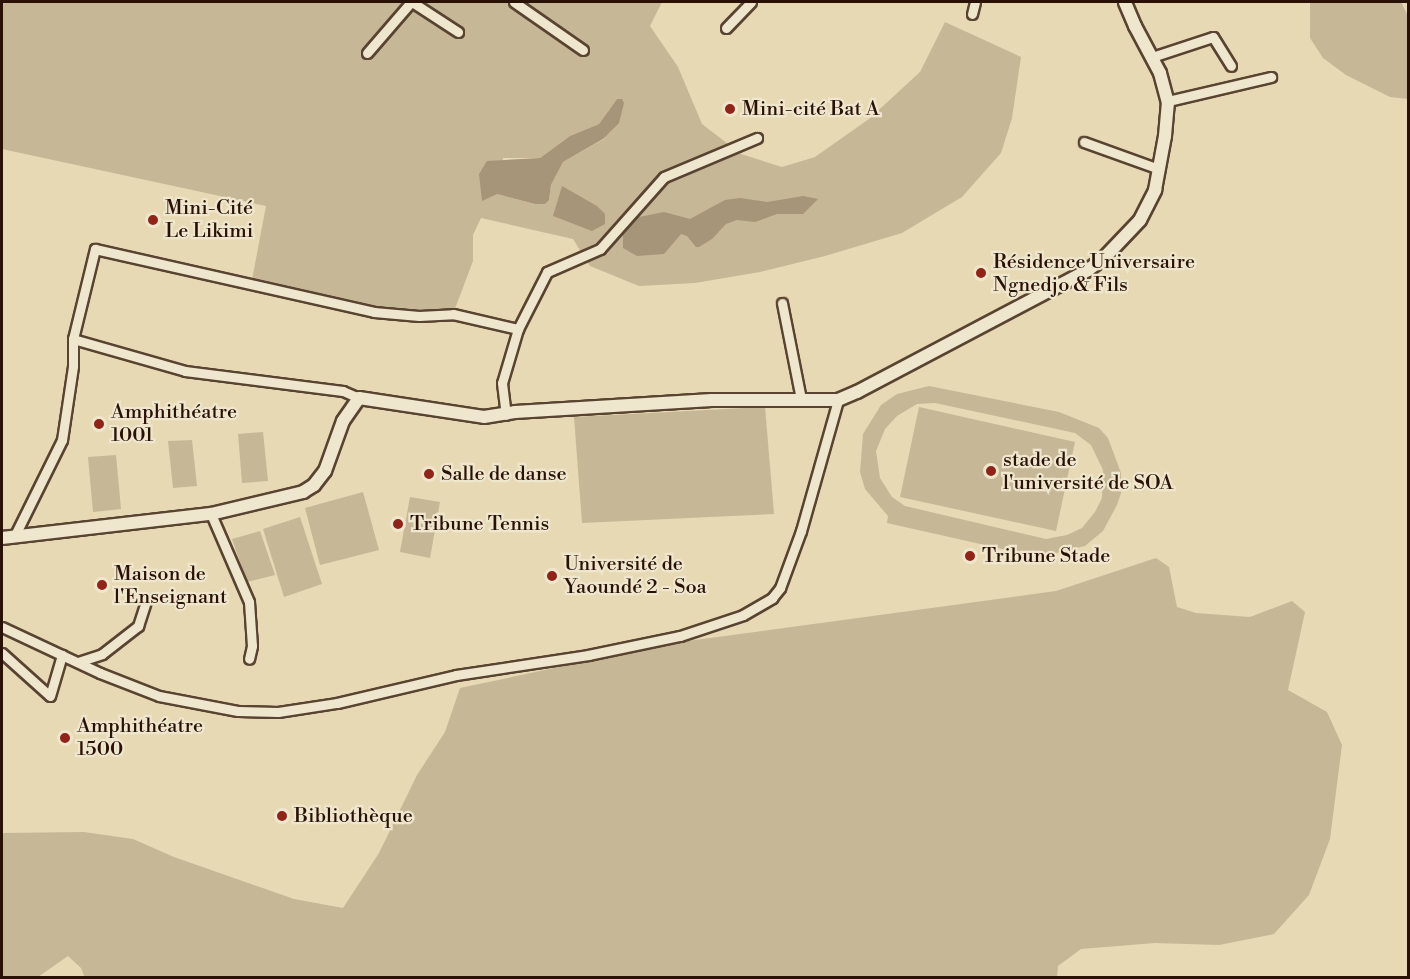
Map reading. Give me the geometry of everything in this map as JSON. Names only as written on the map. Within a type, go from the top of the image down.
[{"type":"street","points":[[367,53],[412,2],[458,32]]},
{"type":"street","points":[[516,2],[583,50]]},
{"type":"street","points":[[726,28],[751,2]]},
{"type":"street","points":[[972,14],[975,2]]},
{"type":"street","points":[[73,339],[185,371],[343,391],[359,398],[464,415],[506,415],[515,412],[700,401],[837,400],[1040,296],[1095,265],[1140,220],[1151,199],[1159,169],[1168,101],[1166,86],[1134,26],[1125,2]]},
{"type":"street","points":[[1152,57],[1213,37],[1231,66]]},
{"type":"street","points":[[1168,101],[1271,77]]},
{"type":"street","points":[[506,415],[501,383],[518,329],[547,273],[600,249],[664,177],[757,138]]},
{"type":"street","points":[[1084,142],[1159,169]]},
{"type":"street","points":[[8,538],[62,440],[73,366],[73,339],[94,249],[374,312],[419,316],[453,314],[518,329]]},
{"type":"street","points":[[782,303],[801,399]]},
{"type":"street","points":[[8,538],[211,514],[303,492],[314,485],[325,471],[343,421],[354,400],[359,398]]},
{"type":"street","points":[[2,627],[133,686],[190,703],[237,711],[278,712],[337,703],[456,675],[645,644],[708,627],[743,615],[772,598],[780,588],[801,531],[837,400]]},
{"type":"street","points":[[211,514],[249,602],[252,646],[249,659]]},
{"type":"street","points":[[78,662],[102,654],[138,626],[145,604]]},
{"type":"street","points":[[2,653],[50,696],[62,655]]},
{"type":"shaded area","points":[[2,2],[662,2],[650,26],[678,67],[702,124],[741,154],[782,167],[815,157],[869,119],[920,72],[945,22],[1021,57],[1012,118],[1001,153],[962,197],[902,233],[760,272],[695,283],[639,286],[590,266],[573,239],[481,218],[473,235],[473,261],[453,314],[419,316],[251,285],[266,206],[2,149]],"holes":[[[617,99],[604,139],[563,162],[551,185],[549,200],[535,204],[497,194],[503,158],[540,158],[570,136],[599,124]]]},
{"type":"shaded area","points":[[1310,2],[1401,2],[1408,16],[1408,99],[1390,97],[1346,75],[1323,58],[1310,38]]},
{"type":"shaded area","points":[[617,99],[622,99],[624,103],[619,123],[603,139],[563,162],[551,185],[549,200],[545,204],[535,204],[497,194],[482,201],[479,174],[487,161],[540,158],[570,136],[599,124]]},
{"type":"shaded area","points":[[562,186],[597,206],[605,214],[605,224],[592,231],[553,216]]},
{"type":"shaded area","points":[[803,196],[818,199],[803,214],[777,214],[755,222],[737,220],[726,224],[712,239],[699,247],[696,247],[687,236],[681,234],[664,254],[637,256],[623,248],[623,227],[629,220],[639,217],[664,212],[690,219],[725,200],[740,198],[767,202]]},
{"type":"shaded area","points":[[929,386],[1059,412],[1099,428],[1108,438],[1121,473],[1121,493],[1103,531],[1085,546],[1049,555],[1047,559],[887,523],[888,516],[865,489],[860,472],[863,434],[881,405],[897,394]],"holes":[[[935,403],[1075,433],[1091,445],[1103,470],[1102,498],[1095,512],[1082,528],[1067,535],[1046,539],[905,506],[892,497],[880,478],[876,451],[885,429],[897,416],[917,404]]]},
{"type":"shaded area","points":[[765,407],[774,514],[582,523],[574,417]]},
{"type":"shaded area","points":[[919,407],[1075,442],[1056,531],[900,497]]},
{"type":"shaded area","points":[[263,432],[268,481],[242,483],[238,434]]},
{"type":"shaded area","points":[[192,440],[197,486],[173,488],[168,441]]},
{"type":"shaded area","points":[[116,455],[121,509],[93,512],[88,457]]},
{"type":"shaded area","points":[[363,492],[379,550],[320,565],[305,508]]},
{"type":"shaded area","points":[[410,497],[440,502],[430,558],[400,552]]},
{"type":"shaded area","points":[[300,517],[322,584],[284,597],[263,529]]},
{"type":"shaded area","points":[[260,531],[275,575],[247,582],[232,539]]},
{"type":"shaded area","points":[[1156,558],[1169,567],[1177,607],[1196,613],[1250,617],[1292,601],[1305,612],[1288,690],[1327,712],[1342,745],[1330,839],[1309,895],[1274,934],[1219,945],[1155,943],[1081,949],[1058,966],[1057,978],[85,978],[81,968],[68,956],[38,977],[2,977],[2,833],[84,832],[133,839],[174,857],[294,899],[343,908],[379,853],[417,775],[445,732],[460,688],[673,643],[1056,591]]},
{"type":"place","name":"Mini-cité Bat A","points":[[730,109]]},
{"type":"place","name":"Mini-Cité Le Likimi","points":[[153,220]]},
{"type":"place","name":"Résidence Universaire Ngnedjo & Fils","points":[[981,273]]},
{"type":"place","name":"Amphithéatre 1001","points":[[99,424]]},
{"type":"place","name":"stade de l'université de SOA","points":[[991,471]]},
{"type":"place","name":"Salle de danse","points":[[429,474]]},
{"type":"place","name":"Tribune Tennis","points":[[398,524]]},
{"type":"place","name":"Tribune Stade","points":[[970,556]]},
{"type":"place","name":"Université de Yaoundé 2 - Soa","points":[[552,576]]},
{"type":"place","name":"Maison de l'Enseignant","points":[[102,585]]},
{"type":"place","name":"Amphithéatre 1500","points":[[65,738]]},
{"type":"place","name":"Bibliothèque","points":[[282,816]]}]
